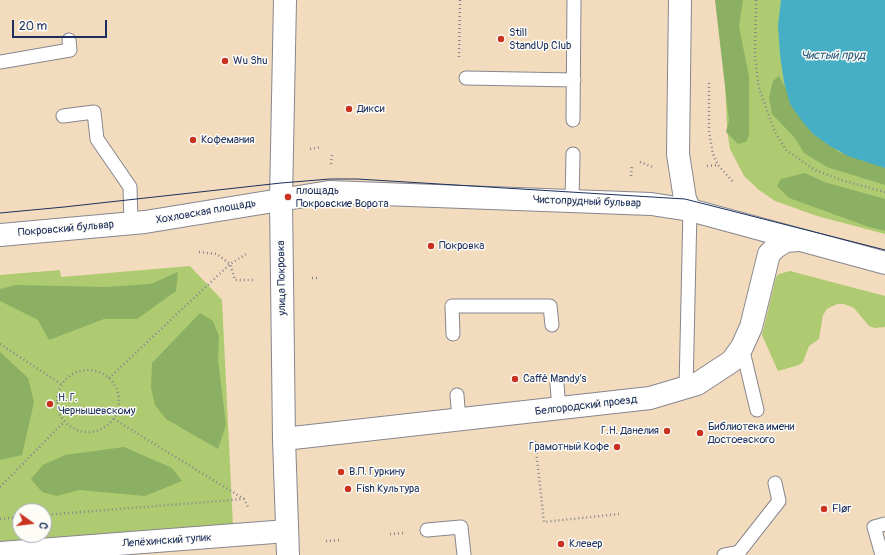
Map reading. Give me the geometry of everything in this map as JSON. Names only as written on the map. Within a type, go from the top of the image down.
[{"type":"main road","name":"улица Покровка","points":[[285,0],[281,198],[284,439],[288,555]]},
{"type":"main road","points":[[680,0],[678,154],[685,199],[690,210]]},
{"type":"main road","name":"Чистопрудный бульвар","points":[[281,198],[329,192],[651,204],[690,210],[885,263]]},
{"type":"main road","name":"Хохловская площадь","points":[[131,224],[212,213],[281,198]]},
{"type":"main road","name":"Покровский бульвар","points":[[0,235],[131,224]]},
{"type":"main road","name":"Белгородский проезд","points":[[284,439],[650,398],[686,388],[713,375],[732,362],[742,347],[751,327],[769,254],[776,246],[786,241],[798,240]]},
{"type":"main road","name":"Лепёхинский тупик","points":[[0,553],[287,531]]},
{"type":"lane","points":[[574,0],[574,120]]},
{"type":"lane","points":[[0,62],[70,50],[68,40]]},
{"type":"lane","points":[[466,78],[574,80]]},
{"type":"lane","points":[[63,116],[94,112],[97,140],[130,187],[131,224]]},
{"type":"lane","points":[[572,201],[574,154]]},
{"type":"lane","points":[[686,388],[690,210]]},
{"type":"lane","points":[[453,334],[452,306],[550,306],[552,325]]},
{"type":"lane","points":[[742,347],[757,410]]},
{"type":"lane","points":[[557,384],[559,409]]},
{"type":"lane","points":[[457,395],[459,420]]},
{"type":"lane","points":[[724,555],[739,553],[779,501],[775,484]]},
{"type":"lane","points":[[882,555],[874,527],[885,524]]},
{"type":"lane","points":[[426,530],[461,527],[464,555]]},
{"type":"path","points":[[460,0],[459,69],[466,78]]},
{"type":"path","points":[[756,0],[755,57],[760,88],[774,132],[786,150],[815,170],[841,180],[885,192]]},
{"type":"path","points":[[709,78],[709,132],[713,154],[718,165],[734,183]]},
{"type":"path","points":[[310,149],[321,147]]},
{"type":"path","points":[[331,169],[332,155]]},
{"type":"path","points":[[640,162],[653,168]]},
{"type":"path","points":[[704,166],[718,165]]},
{"type":"path","points":[[199,252],[217,254],[230,264],[236,280],[255,280]]},
{"type":"path","points":[[109,378],[230,264],[248,253]]},
{"type":"path","points":[[312,278],[317,278]]},
{"type":"path","points":[[0,344],[61,384]]},
{"type":"path","points":[[84,370],[97,371],[109,378],[117,388],[118,394],[119,407],[114,419],[99,430],[87,432],[74,429],[64,422],[60,416],[56,404],[61,384],[71,375],[84,370]]},
{"type":"path","points":[[52,514],[244,499],[114,419]]},
{"type":"path","points":[[0,486],[64,422]]},
{"type":"path","points":[[535,441],[544,522],[618,514]]},
{"type":"path","points":[[0,519],[12,518]]},
{"type":"path","points":[[326,541],[341,540]]},
{"type":"green space","points":[[715,0],[743,0],[739,27],[749,76],[749,135],[746,142],[738,144],[726,132],[729,121]]},
{"type":"green space","points":[[722,0],[885,0],[885,234],[817,216],[775,201],[759,190],[744,176],[730,149],[727,130]]},
{"type":"green space","points":[[779,76],[799,112],[838,152],[885,163],[885,185],[827,167],[804,153],[795,138],[772,114],[769,98],[773,81]]},
{"type":"green space","points":[[805,173],[824,182],[885,199],[885,231],[869,227],[789,198],[777,186],[781,179]]},
{"type":"green space","points":[[190,266],[222,300],[233,526],[52,541],[52,503],[12,503],[12,543],[25,543],[0,545],[0,275],[60,270],[61,277]]},
{"type":"green space","points":[[790,271],[885,296],[885,327],[875,328],[869,326],[854,308],[844,304],[837,304],[827,309],[823,315],[819,339],[809,346],[803,362],[799,365],[778,371],[762,335],[776,277],[779,274]]},
{"type":"green space","points":[[178,272],[176,291],[137,319],[104,319],[49,340],[38,320],[0,301],[0,289],[16,285],[105,287],[151,284]]},
{"type":"green space","points":[[200,313],[213,321],[219,336],[218,360],[226,425],[218,449],[166,419],[155,405],[151,388],[152,363]]},
{"type":"green space","points":[[0,352],[28,378],[34,402],[22,455],[0,460]]},
{"type":"green space","points":[[124,447],[172,468],[182,481],[145,496],[79,490],[57,496],[42,492],[31,479],[43,465],[65,455]]},
{"type":"water","name":"Чистый пруд","points":[[781,0],[885,0],[885,168],[848,156],[830,146],[813,134],[790,104],[784,82],[780,55],[778,25]]},
{"type":"tram line","points":[[0,213],[281,183],[330,179],[357,179],[685,199],[885,250]]},
{"type":"place","name":"Still StandUp Club","points":[[501,39]]},
{"type":"place","name":"Wu Shu","points":[[225,61]]},
{"type":"place","name":"Дикси","points":[[349,109]]},
{"type":"place","name":"Кофемания","points":[[193,140]]},
{"type":"place","name":"площадь Покровские Ворота","points":[[288,197]]},
{"type":"place","name":"Покровка","points":[[431,246]]},
{"type":"place","name":"Caffé Mandy’s","points":[[515,379]]},
{"type":"place","name":"Н. Г. Чернышевскому","points":[[50,404]]},
{"type":"place","name":"Г.Н. Данелия","points":[[667,431]]},
{"type":"place","name":"Библиотека имени Достоевского","points":[[700,433]]},
{"type":"place","name":"Грамотный Кофе","points":[[617,447]]},
{"type":"place","name":"В.П. Гуркину","points":[[341,472]]},
{"type":"place","name":"Fish Культура","points":[[348,489]]},
{"type":"place","name":"Flør","points":[[824,509]]},
{"type":"place","name":"Клевер","points":[[561,544]]}]
